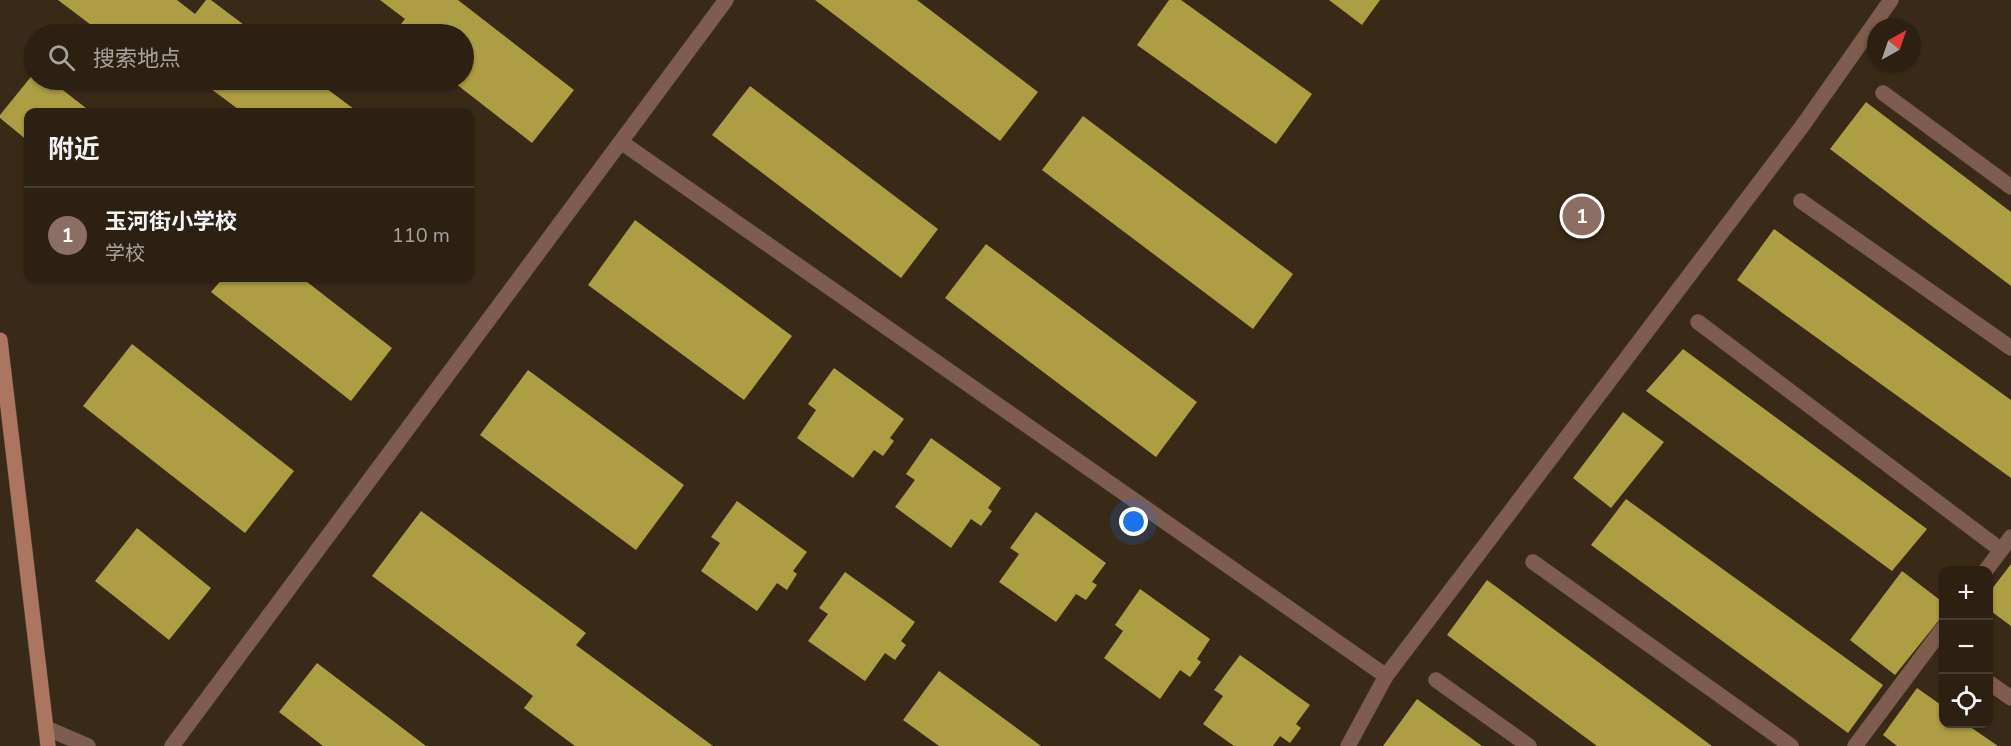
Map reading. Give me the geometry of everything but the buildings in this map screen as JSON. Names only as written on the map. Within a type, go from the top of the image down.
[{"type":"main road","points":[[0,340],[48,746]]},
{"type":"street","points":[[172,746],[726,0]]},
{"type":"street","points":[[1348,746],[1386,676],[1803,125],[1891,0]]},
{"type":"street","points":[[1883,93],[2011,187]]},
{"type":"street","points":[[621,142],[1386,676]]},
{"type":"street","points":[[1801,201],[2011,348]]},
{"type":"street","points":[[1698,322],[2001,549]]},
{"type":"street","points":[[1989,566],[2011,537]]},
{"type":"street","points":[[1533,562],[1791,746]]},
{"type":"street","points":[[1855,746],[1938,645]]},
{"type":"street","points":[[1436,681],[1529,746]]},
{"type":"street","points":[[1993,685],[2011,698]]},
{"type":"street","points":[[46,728],[88,746]]},
{"type":"place","name":"玉河街小学校","points":[[1582,216]]}]
